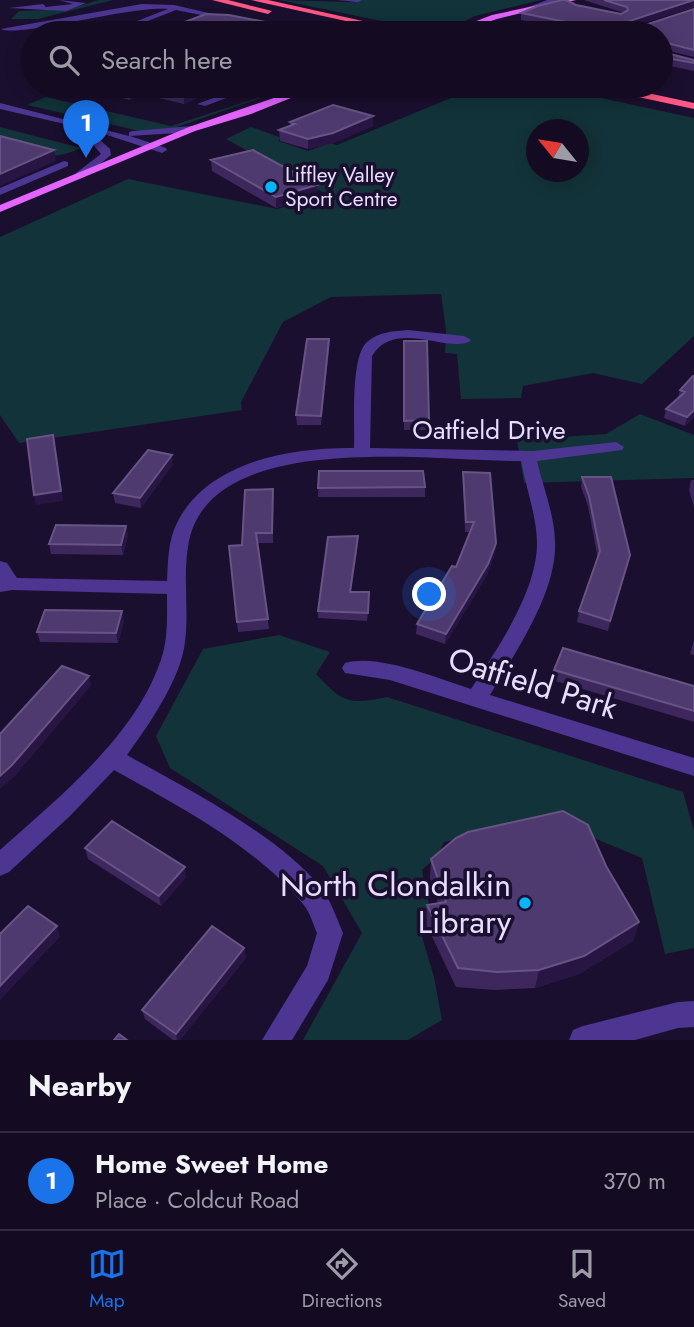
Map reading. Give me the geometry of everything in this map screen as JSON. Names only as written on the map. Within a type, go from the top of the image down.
[{"type":"highway","points":[[216,0],[311,21]]},
{"type":"highway","points":[[255,0],[355,21]]},
{"type":"highway","points":[[657,98],[694,106]]},
{"type":"main road","points":[[488,21],[530,8],[572,0]]},
{"type":"main road","points":[[0,222],[192,129],[285,98]]},
{"type":"main road","points":[[0,209],[152,148],[222,127],[248,112]]},
{"type":"street","points":[[7,11],[35,5],[62,0],[82,3],[75,7],[35,5]]},
{"type":"street","points":[[344,1],[358,0]]},
{"type":"street","points":[[530,8],[554,0]]},
{"type":"street","points":[[565,1],[579,7]]},
{"type":"street","points":[[52,21],[126,2],[156,2],[236,19]]},
{"type":"street","points":[[140,21],[174,7]]},
{"type":"street","points":[[1,27],[21,25]]},
{"type":"street","points":[[202,104],[219,98]]},
{"type":"street","points":[[0,106],[152,148]]},
{"type":"street","points":[[0,117],[96,134],[153,134],[192,129]]},
{"type":"street","points":[[80,175],[106,155],[96,134]]},
{"type":"street","points":[[0,192],[64,164]]},
{"type":"street","points":[[362,453],[365,356],[368,346],[377,339],[394,335],[436,336],[464,341]]},
{"type":"street","name":"Oatfield Drive","points":[[0,865],[113,758],[149,703],[175,646],[179,542],[189,511],[207,494],[237,475],[305,455],[362,453],[528,457],[581,454],[616,447]]},
{"type":"street","points":[[477,698],[535,592],[546,552],[540,506],[528,457]]},
{"type":"street","points":[[0,566],[6,585],[176,588]]},
{"type":"street","name":"Oatfield Park","points":[[352,668],[390,672],[694,767]]},
{"type":"street","points":[[113,758],[213,815],[278,863],[314,898],[330,933],[318,971],[276,1040]]},
{"type":"street","points":[[584,1040],[678,1015],[694,1014]]},
{"type":"green space","points":[[99,0],[113,0],[38,19],[11,19],[19,11],[69,9]]},
{"type":"green space","points":[[279,0],[541,0],[465,21],[381,21]]},
{"type":"green space","points":[[50,98],[171,126],[260,98],[174,128],[140,131],[27,105]]},
{"type":"green space","points":[[451,98],[602,98],[694,118],[694,336],[642,384],[593,373],[523,386],[521,398],[461,399],[457,354],[445,353],[446,330],[441,294],[331,297],[283,322],[241,402],[242,410],[19,443],[0,415],[0,237],[128,179],[277,209],[328,195],[226,139],[251,127],[282,138],[278,141],[308,151],[330,143],[337,145]]},
{"type":"green space","points":[[0,127],[81,148],[50,156],[0,146]]},
{"type":"green space","points":[[640,414],[694,435],[694,478],[524,483],[517,440],[606,434]]},
{"type":"green space","points":[[279,635],[330,652],[316,674],[333,691],[347,699],[364,701],[387,697],[683,792],[694,831],[694,948],[665,954],[642,858],[553,821],[444,842],[438,855],[422,870],[431,915],[417,920],[434,977],[442,1020],[408,1040],[303,1040],[362,933],[323,866],[170,768],[156,736],[203,649]]},
{"type":"building","points":[[566,0],[576,5],[621,14],[628,10],[627,7],[604,0],[694,0],[629,21],[561,21],[521,13]]},
{"type":"building","points":[[694,9],[694,50],[673,45],[673,21],[657,21]]},
{"type":"building","points":[[206,14],[260,21],[187,21]]},
{"type":"building","points":[[673,55],[694,60],[694,63],[673,59]]},
{"type":"building","points":[[333,105],[373,116],[333,133],[308,139],[279,130],[295,124],[290,122]]},
{"type":"building","points":[[0,136],[54,150],[0,174]]},
{"type":"building","points":[[253,150],[317,185],[276,197],[211,160]]},
{"type":"building","points":[[307,339],[329,339],[321,416],[296,415]]},
{"type":"building","points":[[404,341],[427,341],[429,420],[404,421]]},
{"type":"building","points":[[693,376],[694,410],[687,417],[666,409],[685,392],[680,390]]},
{"type":"building","points":[[53,435],[61,491],[34,495],[27,439]]},
{"type":"building","points":[[148,450],[172,455],[140,498],[113,493]]},
{"type":"building","points":[[319,471],[423,471],[425,487],[318,488]]},
{"type":"building","points":[[463,472],[490,473],[496,543],[488,564],[446,634],[417,624],[452,566],[456,567],[474,522],[466,522]]},
{"type":"building","points":[[582,477],[611,477],[630,555],[610,621],[579,611],[600,551],[589,496]]},
{"type":"building","points":[[273,489],[272,533],[256,533],[268,619],[237,622],[229,546],[242,545],[245,490]]},
{"type":"building","points":[[56,525],[126,526],[121,545],[49,544]]},
{"type":"building","points":[[358,536],[350,592],[369,592],[368,613],[318,611],[328,537]]},
{"type":"building","points":[[45,610],[122,611],[116,633],[37,632]]},
{"type":"building","points":[[563,648],[694,686],[694,711],[554,670]]},
{"type":"building","points":[[62,666],[89,676],[0,776],[0,734]]},
{"type":"building","name":"North Clondalkin Library","points":[[563,811],[588,825],[606,866],[639,922],[584,956],[539,970],[497,972],[458,968],[427,905],[446,902],[431,859],[456,838],[468,832]]},
{"type":"building","points":[[112,821],[185,867],[159,896],[85,848]]},
{"type":"building","points":[[28,906],[57,926],[0,986],[0,934]]},
{"type":"building","points":[[212,926],[244,948],[176,1034],[142,1010]]},
{"type":"building","points":[[119,1034],[127,1040],[114,1040]]},
{"type":"place","name":"Home Sweet Home","points":[[86,158]]},
{"type":"place","name":"Liffley Valley Sport Centre","points":[[271,187]]},
{"type":"place","name":"North Clondalkin Library","points":[[525,903]]}]
